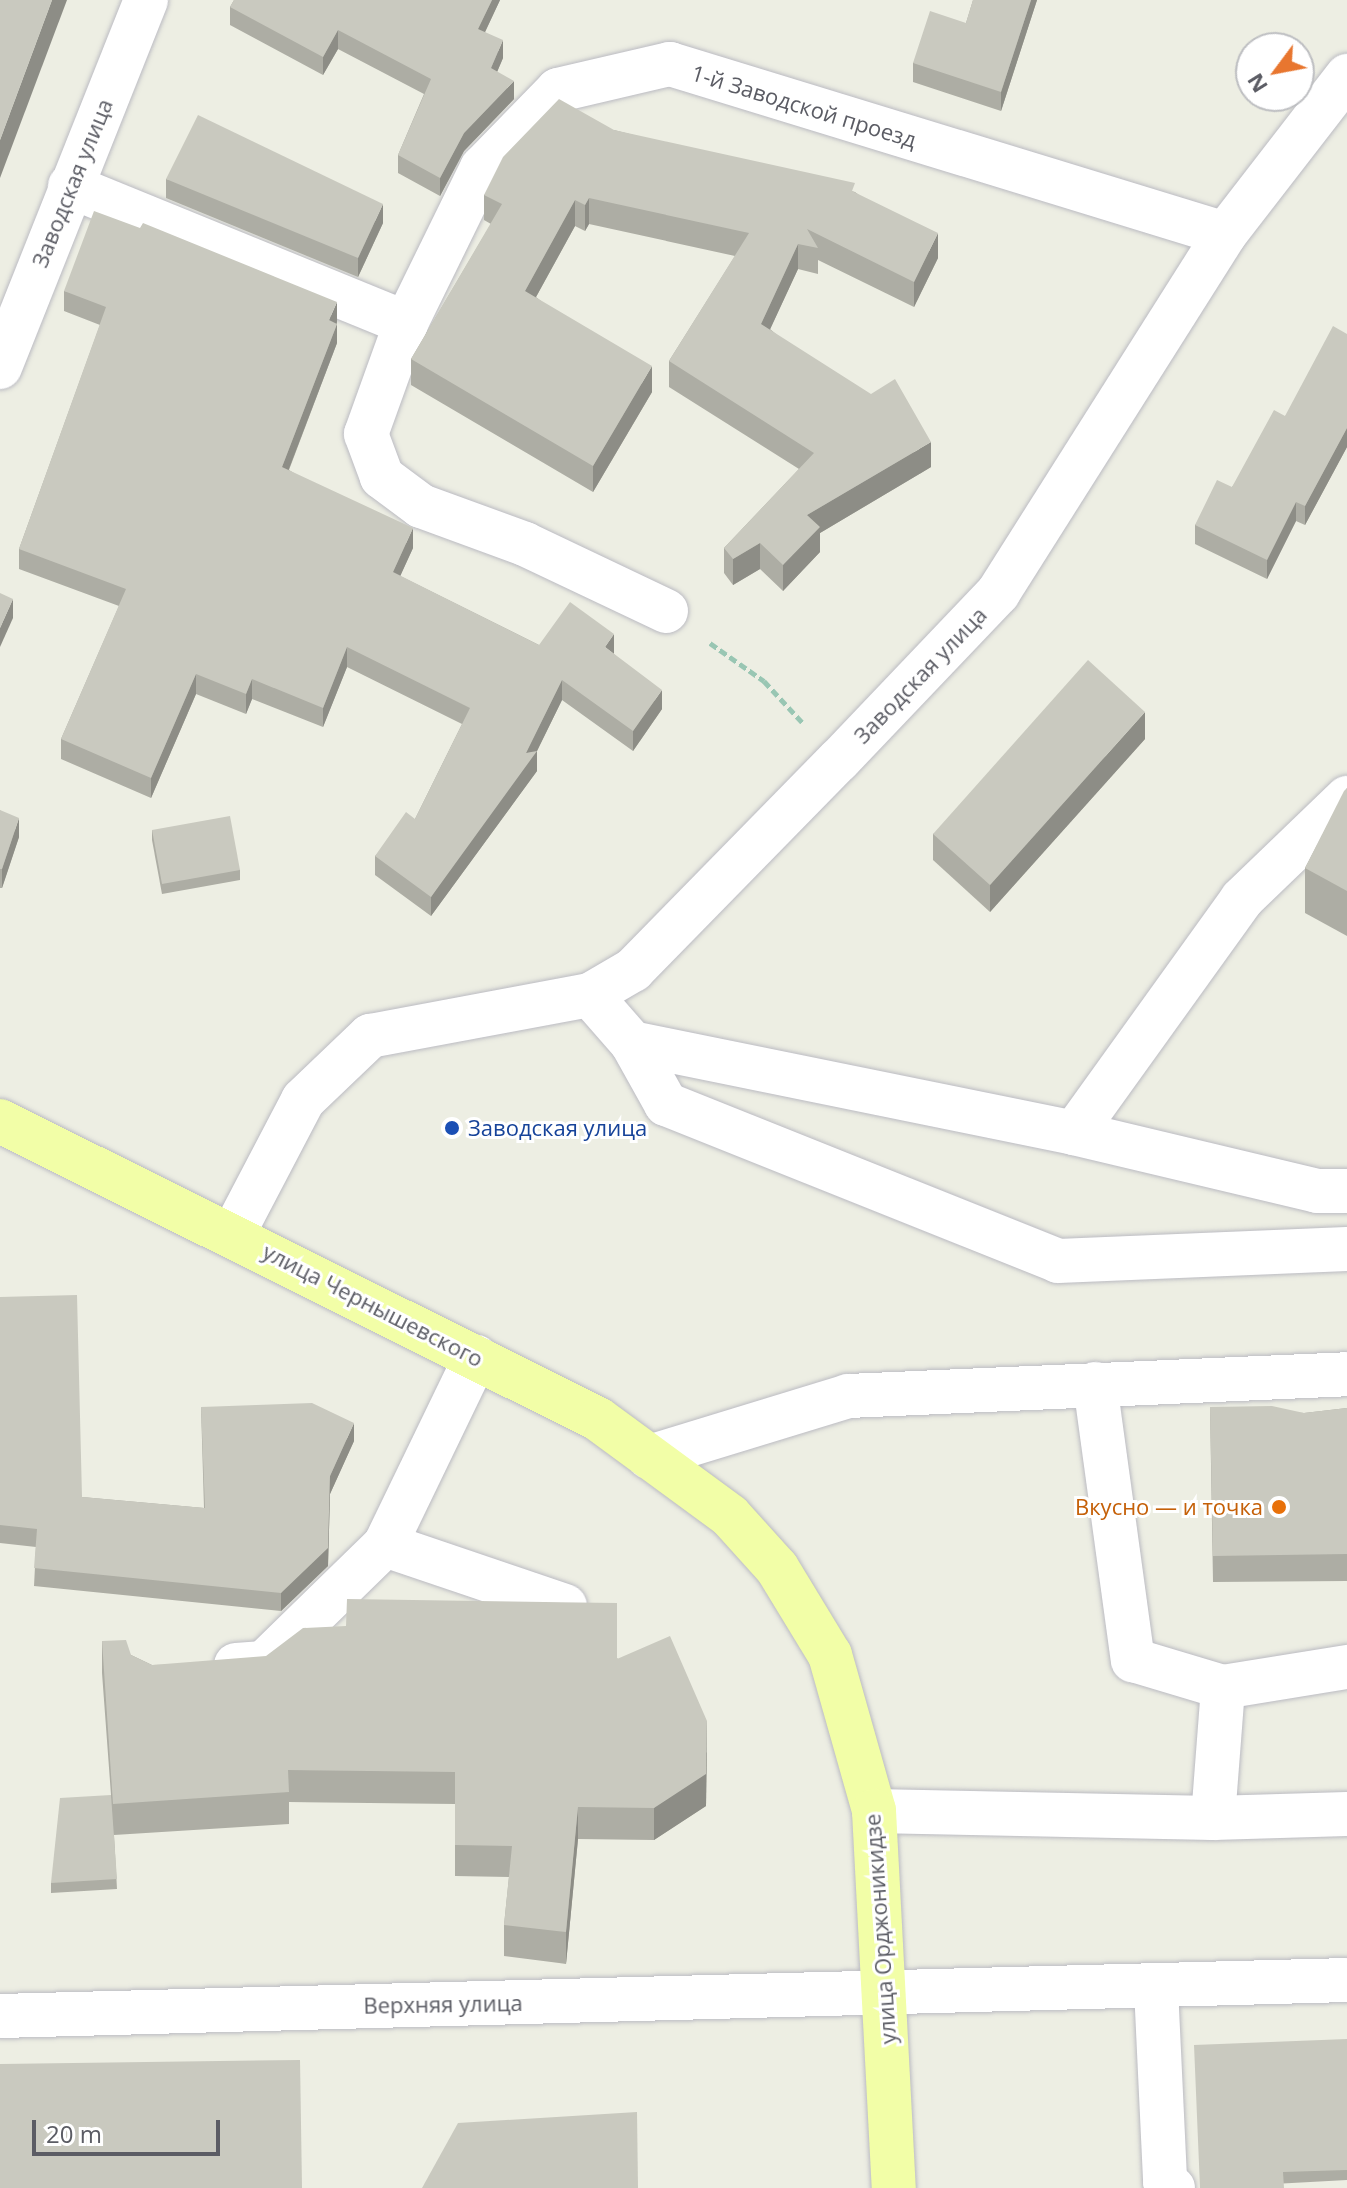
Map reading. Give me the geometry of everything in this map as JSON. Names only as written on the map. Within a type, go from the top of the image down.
[{"type":"main road","name":"улица Чернышевского","points":[[0,1121],[233,1234],[598,1419],[730,1516]]},
{"type":"main road","name":"улица Орджоникидзе","points":[[730,1516],[777,1568],[830,1655],[874,1811],[886,1989],[894,2188]]},
{"type":"street","name":"Заводская улица","points":[[0,367],[146,0]]},
{"type":"street","name":"1-й Заводской проезд","points":[[666,611],[525,544],[421,506],[382,477],[366,434],[406,323],[482,168],[558,90],[670,64],[1225,234]]},
{"type":"street","name":"Заводская улица","points":[[233,1234],[303,1100],[370,1036],[590,995],[633,970],[839,760],[998,593],[1225,234],[1347,76]]},
{"type":"street","points":[[70,186],[406,323]]},
{"type":"street","points":[[1074,1133],[1242,899],[1347,798]]},
{"type":"street","points":[[590,995],[632,1043],[666,1104],[1058,1261],[1347,1249]]},
{"type":"street","points":[[632,1043],[1074,1133],[1317,1191],[1347,1191]]},
{"type":"street","points":[[193,1668],[264,1663],[385,1545],[476,1357]]},
{"type":"street","points":[[649,1457],[848,1396],[1347,1374]]},
{"type":"street","points":[[1168,1381],[1303,1415],[1347,1413]]},
{"type":"street","points":[[1095,1384],[1133,1660],[1223,1687],[1341,1664]]},
{"type":"street","points":[[385,1545],[565,1606]]},
{"type":"street","points":[[1213,1818],[1223,1687]]},
{"type":"street","points":[[874,1811],[1213,1818],[1347,1814]]},
{"type":"street","name":"Верхняя улица","points":[[0,2016],[886,1989],[1156,1988],[1347,1980]]},
{"type":"street","points":[[1156,1988],[1165,2182],[1173,2188]]},
{"type":"path","points":[[666,611],[764,681],[839,760]]},
{"type":"building","points":[[0,0],[52,0],[0,140]]},
{"type":"building","points":[[234,0],[492,0],[478,29],[503,40],[491,68],[514,81],[464,133],[440,178],[398,155],[431,79],[338,30],[323,57],[230,7]]},
{"type":"building","points":[[973,0],[1031,0],[1001,92],[913,63],[930,11],[966,23]]},
{"type":"building","points":[[559,99],[614,130],[855,183],[852,191],[938,233],[914,282],[807,229],[818,248],[798,244],[761,324],[871,394],[895,379],[931,442],[807,515],[820,527],[783,565],[760,543],[733,559],[724,548],[814,453],[669,361],[749,233],[589,198],[585,205],[575,200],[525,291],[652,366],[593,466],[411,359],[502,204],[484,195],[503,157]]},
{"type":"building","points":[[198,115],[383,204],[358,258],[166,179]]},
{"type":"building","points":[[94,211],[140,228],[143,223],[337,302],[329,320],[337,324],[282,467],[413,528],[393,572],[539,645],[570,602],[614,634],[605,647],[662,690],[633,731],[562,680],[526,753],[537,751],[431,897],[375,856],[406,812],[415,819],[470,708],[347,647],[323,708],[252,679],[246,694],[196,674],[151,778],[61,739],[126,589],[19,549],[106,307],[64,291]]},
{"type":"building","points":[[1333,326],[1347,334],[1347,428],[1305,506],[1296,502],[1267,560],[1195,525],[1217,480],[1232,487],[1274,410],[1285,416]]},
{"type":"building","points":[[0,593],[13,599],[0,628]]},
{"type":"building","points":[[1088,660],[1145,712],[990,885],[933,834]]},
{"type":"building","points":[[1347,788],[1347,891],[1305,868]]},
{"type":"building","points":[[0,810],[19,818],[2,869],[0,869]]},
{"type":"building","points":[[230,816],[240,870],[162,884],[152,830]]},
{"type":"building","points":[[77,1295],[82,1497],[205,1508],[201,1407],[312,1403],[354,1423],[330,1476],[328,1548],[281,1593],[34,1568],[37,1529],[0,1525],[0,1297]]},
{"type":"building","name":"Вкусно — и точка","points":[[1272,1406],[1304,1413],[1347,1408],[1347,1554],[1213,1556],[1210,1407]]},
{"type":"building","points":[[347,1599],[617,1603],[617,1659],[670,1636],[707,1721],[706,1774],[654,1808],[578,1807],[566,1932],[504,1925],[512,1846],[455,1845],[455,1772],[288,1770],[289,1792],[113,1804],[102,1641],[126,1640],[131,1655],[152,1665],[266,1656],[303,1628],[346,1626]]},
{"type":"building","points":[[111,1795],[117,1879],[51,1883],[60,1798]]},
{"type":"building","points":[[1347,2039],[1347,2170],[1283,2172],[1284,2188],[1200,2188],[1194,2045]]},
{"type":"building","points":[[300,2060],[302,2188],[0,2188],[0,2064]]},
{"type":"building","points":[[637,2112],[638,2188],[422,2188],[458,2123]]},
{"type":"place","name":"Заводская улица","points":[[452,1128]]},
{"type":"place","name":"Вкусно — и точка","points":[[1279,1507]]}]
